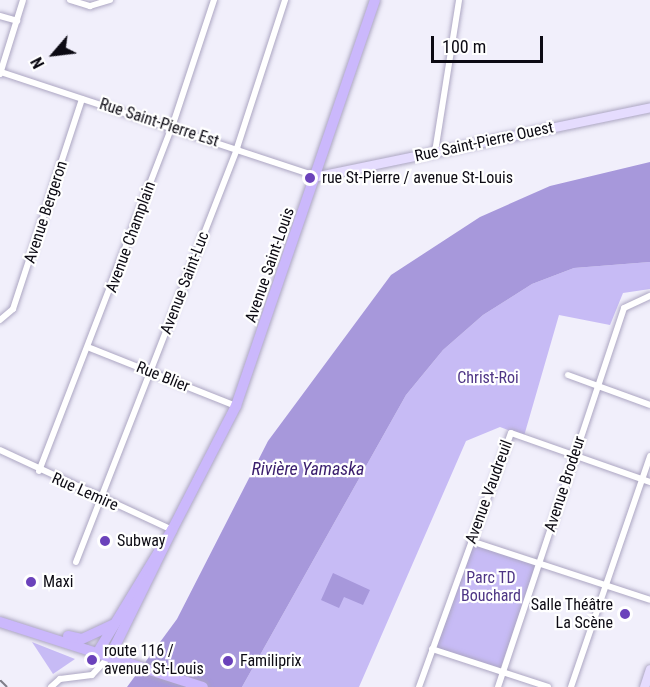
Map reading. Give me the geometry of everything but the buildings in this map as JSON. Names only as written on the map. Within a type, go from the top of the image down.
[{"type":"main road","name":"Avenue Saint-Louis","points":[[111,654],[236,406],[318,176],[375,0]]},
{"type":"main road","name":"Avenue Saint-Louis","points":[[99,650],[172,530]]},
{"type":"main road","points":[[16,628],[82,639],[119,620]]},
{"type":"main road","points":[[0,622],[99,650],[204,687]]},
{"type":"street","points":[[0,73],[23,0]]},
{"type":"street","points":[[70,0],[90,6],[110,0]]},
{"type":"street","name":"Avenue Champlain","points":[[39,471],[90,348],[172,127],[214,0]]},
{"type":"street","name":"Avenue Saint-Luc","points":[[76,562],[237,148],[285,0]]},
{"type":"street","points":[[435,152],[459,0]]},
{"type":"street","points":[[0,16],[16,21]]},
{"type":"street","name":"Rue Saint-Pierre Est","points":[[0,73],[318,176]]},
{"type":"street","name":"Avenue Bergeron","points":[[0,320],[13,309],[82,99]]},
{"type":"street","name":"Rue Saint-Pierre Ouest","points":[[318,176],[650,107]]},
{"type":"street","name":"Avenue Brodeur","points":[[498,687],[624,308],[650,296]]},
{"type":"street","name":"Rue Blier","points":[[90,348],[236,406]]},
{"type":"street","points":[[568,375],[650,405]]},
{"type":"street","name":"Avenue Vaudreuil","points":[[419,687],[511,433],[575,456]]},
{"type":"street","name":"Rue Lemire","points":[[0,450],[99,499],[172,530]]},
{"type":"street","points":[[575,456],[650,482]]},
{"type":"street","points":[[571,687],[650,456]]},
{"type":"street","points":[[471,541],[538,565],[605,584],[650,600]]},
{"type":"street","points":[[432,649],[548,687]]},
{"type":"street","name":"Avenue Saint-Louis","points":[[51,687],[60,679],[92,675],[111,654]]},
{"type":"street","points":[[644,687],[650,669]]},
{"type":"green space","name":"Christ-Roi","points":[[650,262],[650,289],[623,293],[610,325],[559,315],[524,436],[500,427],[466,441],[359,687],[242,687],[406,395],[443,350],[483,315],[532,284],[574,268]]},
{"type":"green space","name":"Parc TD Bouchard","points":[[469,539],[537,562],[499,674],[431,651]]},
{"type":"green space","points":[[32,642],[75,659],[53,674]]},
{"type":"water","name":"Rivière Yamaska","points":[[650,162],[650,262],[574,268],[532,284],[483,315],[443,350],[406,395],[242,687],[127,687],[177,619],[268,441],[391,275],[480,217],[550,186]]},
{"type":"water","points":[[333,573],[370,590],[363,605],[344,597],[339,608],[321,600]]},
{"type":"railway","points":[[0,680],[7,687]]},
{"type":"place","name":"rue St-Pierre / avenue St-Louis","points":[[310,178]]},
{"type":"place","name":"Subway","points":[[105,541]]},
{"type":"place","name":"Maxi","points":[[31,582]]},
{"type":"place","name":"Salle Théâtre La Scène","points":[[625,614]]},
{"type":"place","name":"route 116 / avenue St-Louis","points":[[92,660]]},
{"type":"place","name":"Familiprix","points":[[228,661]]}]
